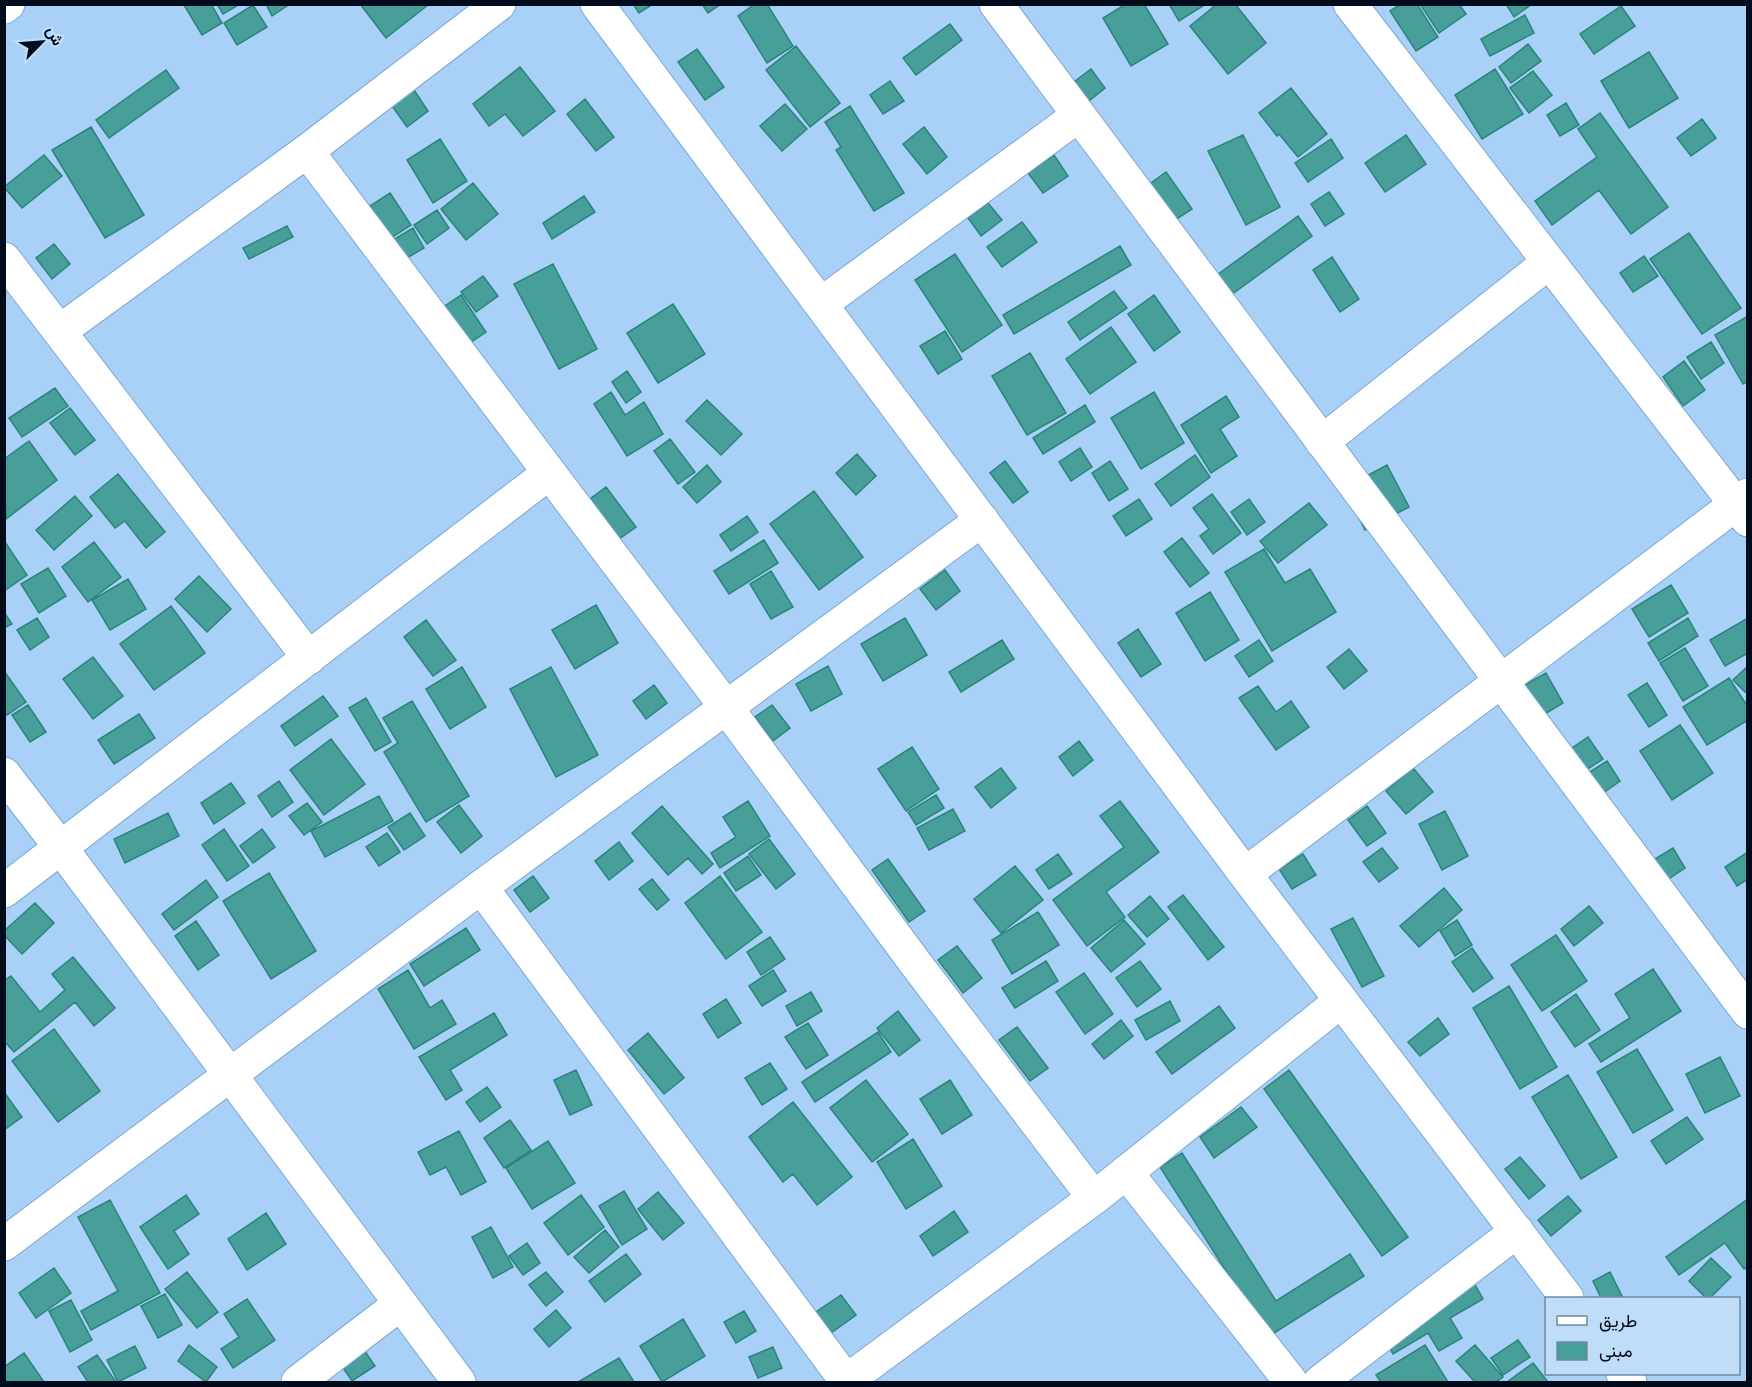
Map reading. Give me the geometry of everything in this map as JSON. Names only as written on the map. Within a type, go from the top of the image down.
[{"type":"street","points":[[60,332],[308,150],[499,4]]},
{"type":"street","points":[[597,4],[1245,874],[1566,1297]]},
{"type":"street","points":[[996,4],[1748,1012]]},
{"type":"street","points":[[1245,874],[1502,680],[1744,506],[1550,262],[1350,4]]},
{"type":"street","points":[[821,304],[1079,115]]},
{"type":"street","points":[[308,150],[916,964],[1094,1198]]},
{"type":"street","points":[[4,259],[309,658]]},
{"type":"street","points":[[1322,442],[1550,262]]},
{"type":"street","points":[[4,891],[549,473]]},
{"type":"street","points":[[4,1244],[481,887],[982,520]]},
{"type":"street","points":[[4,774],[459,1383]]},
{"type":"street","points":[[481,887],[846,1382],[1094,1198],[1341,1001]]},
{"type":"street","points":[[1126,1172],[1291,1383]]},
{"type":"street","points":[[1320,1383],[1516,1231]]},
{"type":"street","points":[[298,1383],[400,1304]]},
{"type":"building","points":[[211,4],[222,23],[202,35],[184,5]]},
{"type":"building","points":[[217,4],[240,4],[223,14]]},
{"type":"building","points":[[266,4],[290,4],[272,16]]},
{"type":"building","points":[[360,4],[427,4],[428,5],[386,38]]},
{"type":"building","points":[[633,4],[653,4],[639,13]]},
{"type":"building","points":[[702,4],[721,4],[708,13]]},
{"type":"building","points":[[755,4],[767,4],[793,46],[767,63],[738,16]]},
{"type":"building","points":[[1126,4],[1144,4],[1168,44],[1131,66],[1103,18]]},
{"type":"building","points":[[1169,4],[1206,4],[1179,21]]},
{"type":"building","points":[[1217,4],[1235,4],[1266,43],[1228,74],[1190,26]]},
{"type":"building","points":[[1401,4],[1417,4],[1438,37],[1416,51],[1390,11]]},
{"type":"building","points":[[1420,4],[1459,4],[1466,14],[1439,33]]},
{"type":"building","points":[[1506,4],[1532,4],[1514,17]]},
{"type":"building","points":[[253,5],[267,27],[237,45],[224,23]]},
{"type":"building","points":[[1621,6],[1635,26],[1594,54],[1580,34]]},
{"type":"building","points":[[1525,15],[1534,33],[1490,56],[1481,39]]},
{"type":"building","points":[[950,24],[962,40],[916,75],[903,58]]},
{"type":"building","points":[[1528,44],[1541,61],[1511,83],[1499,67]]},
{"type":"building","points":[[796,46],[840,103],[810,127],[766,70]]},
{"type":"building","points":[[697,49],[724,87],[705,100],[678,62]]},
{"type":"building","points":[[1649,52],[1678,98],[1629,128],[1601,81]]},
{"type":"building","points":[[520,67],[555,111],[523,136],[505,114],[489,126],[473,104]]},
{"type":"building","points":[[1091,69],[1105,88],[1084,105],[1070,85]]},
{"type":"building","points":[[1495,69],[1523,114],[1482,139],[1455,95]]},
{"type":"building","points":[[166,70],[179,88],[109,138],[96,120]]},
{"type":"building","points":[[1533,71],[1552,95],[1529,113],[1510,88]]},
{"type":"building","points":[[890,81],[904,101],[883,114],[870,95]]},
{"type":"building","points":[[1291,88],[1327,134],[1298,157],[1259,113]]},
{"type":"building","points":[[414,90],[428,111],[407,127],[392,106]]},
{"type":"building","points":[[585,99],[614,137],[596,151],[567,114]]},
{"type":"building","points":[[1566,103],[1579,125],[1560,136],[1547,115]]},
{"type":"building","points":[[785,104],[807,129],[782,151],[760,126]]},
{"type":"building","points":[[850,106],[904,193],[874,211],[836,150],[841,147],[825,122]]},
{"type":"building","points":[[1600,113],[1668,207],[1631,234],[1599,190],[1552,225],[1535,201],[1597,157],[1578,129]]},
{"type":"building","points":[[1702,119],[1716,138],[1691,156],[1677,138]]},
{"type":"building","points":[[91,127],[144,215],[105,238],[52,150]]},
{"type":"building","points":[[924,127],[947,157],[927,174],[903,144]]},
{"type":"building","points":[[1243,135],[1280,207],[1246,225],[1208,151]]},
{"type":"building","points":[[1406,135],[1426,164],[1385,192],[1365,163]]},
{"type":"building","points":[[440,139],[467,181],[433,203],[407,160]]},
{"type":"building","points":[[1331,139],[1343,158],[1308,182],[1295,163]]},
{"type":"building","points":[[44,155],[62,176],[22,208],[4,187]]},
{"type":"building","points":[[1054,155],[1068,176],[1043,193],[1028,173]]},
{"type":"building","points":[[1166,172],[1192,209],[1172,222],[1147,186]]},
{"type":"building","points":[[473,183],[498,214],[466,240],[441,209]]},
{"type":"building","points":[[1329,192],[1344,214],[1325,226],[1311,204]]},
{"type":"building","points":[[390,193],[411,225],[391,238],[370,206]]},
{"type":"building","points":[[584,196],[595,212],[552,239],[543,223]]},
{"type":"building","points":[[988,203],[1002,220],[981,236],[968,218]]},
{"type":"building","points":[[437,210],[449,228],[427,244],[414,225]]},
{"type":"building","points":[[1298,216],[1312,236],[1231,295],[1217,275]]},
{"type":"building","points":[[1022,222],[1037,242],[1002,267],[987,247]]},
{"type":"building","points":[[287,226],[293,237],[249,259],[243,248]]},
{"type":"building","points":[[413,228],[424,248],[405,259],[393,240]]},
{"type":"building","points":[[1689,233],[1741,308],[1702,334],[1650,259]]},
{"type":"building","points":[[54,244],[70,264],[52,279],[36,258]]},
{"type":"building","points":[[1120,246],[1131,265],[1014,334],[1003,315]]},
{"type":"building","points":[[955,254],[1002,325],[962,352],[915,280]]},
{"type":"building","points":[[1644,256],[1658,276],[1633,292],[1620,273]]},
{"type":"building","points":[[1332,257],[1359,299],[1340,312],[1313,270]]},
{"type":"building","points":[[553,264],[597,349],[559,369],[514,284]]},
{"type":"building","points":[[483,276],[498,296],[476,312],[461,292]]},
{"type":"building","points":[[1114,291],[1127,308],[1080,340],[1068,322]]},
{"type":"building","points":[[461,295],[486,332],[458,351],[433,314]]},
{"type":"building","points":[[1154,295],[1180,332],[1154,351],[1128,314]]},
{"type":"building","points":[[673,304],[705,354],[658,383],[627,333]]},
{"type":"building","points":[[1748,316],[1748,381],[1743,384],[1715,335]]},
{"type":"building","points":[[1111,327],[1136,362],[1090,394],[1066,359]]},
{"type":"building","points":[[945,331],[962,359],[938,374],[920,346]]},
{"type":"building","points":[[1711,342],[1724,363],[1701,379],[1687,357]]},
{"type":"building","points":[[1030,353],[1066,413],[1027,435],[992,376]]},
{"type":"building","points":[[1684,361],[1705,390],[1683,406],[1663,377]]},
{"type":"building","points":[[627,371],[641,392],[626,403],[612,382]]},
{"type":"building","points":[[55,388],[68,406],[22,437],[9,418]]},
{"type":"building","points":[[611,392],[625,415],[644,402],[663,434],[627,456],[594,404]]},
{"type":"building","points":[[1154,392],[1184,443],[1141,469],[1111,418]]},
{"type":"building","points":[[1226,396],[1239,417],[1220,429],[1237,456],[1211,473],[1181,425]]},
{"type":"building","points":[[707,400],[742,434],[721,455],[686,421]]},
{"type":"building","points":[[1085,405],[1095,422],[1043,454],[1033,438]]},
{"type":"building","points":[[70,408],[95,440],[75,455],[50,423]]},
{"type":"building","points":[[670,439],[695,472],[678,484],[654,451]]},
{"type":"building","points":[[29,441],[57,480],[6,519],[4,459]]},
{"type":"building","points":[[1080,448],[1092,467],[1071,481],[1059,462]]},
{"type":"building","points":[[857,454],[876,476],[856,495],[836,473]]},
{"type":"building","points":[[1195,455],[1210,477],[1171,506],[1155,484]]},
{"type":"building","points":[[1005,461],[1028,492],[1013,503],[990,473]]},
{"type":"building","points":[[1110,461],[1128,489],[1109,501],[1092,473]]},
{"type":"building","points":[[707,465],[721,482],[697,503],[683,487]]},
{"type":"building","points":[[1387,465],[1409,507],[1365,530],[1344,488]]},
{"type":"building","points":[[118,474],[165,532],[146,548],[125,521],[115,528],[90,497]]},
{"type":"building","points":[[606,487],[636,527],[619,539],[590,499]]},
{"type":"building","points":[[814,491],[863,557],[819,590],[770,524]]},
{"type":"building","points":[[1212,494],[1241,533],[1213,554],[1200,536],[1209,529],[1193,508]]},
{"type":"building","points":[[75,496],[92,516],[54,550],[36,530]]},
{"type":"building","points":[[1139,499],[1152,519],[1126,536],[1113,516]]},
{"type":"building","points":[[1249,499],[1265,522],[1247,535],[1231,512]]},
{"type":"building","points":[[1309,503],[1327,525],[1278,563],[1260,541]]},
{"type":"building","points":[[747,516],[758,532],[731,551],[720,535]]},
{"type":"building","points":[[1182,538],[1209,573],[1190,587],[1164,552]]},
{"type":"building","points":[[764,540],[778,563],[729,594],[714,571]]},
{"type":"building","points":[[4,542],[27,575],[4,591]]},
{"type":"building","points":[[94,542],[121,577],[88,602],[62,567]]},
{"type":"building","points":[[1264,549],[1285,583],[1310,569],[1336,612],[1272,651],[1225,572]]},
{"type":"building","points":[[48,568],[66,596],[39,613],[21,584]]},
{"type":"building","points":[[945,570],[960,591],[936,610],[920,589]]},
{"type":"building","points":[[771,571],[793,607],[771,619],[750,584]]},
{"type":"building","points":[[199,576],[231,609],[207,632],[175,599]]},
{"type":"building","points":[[128,579],[146,609],[110,630],[92,600]]},
{"type":"building","points":[[1671,585],[1688,613],[1649,637],[1632,609]]},
{"type":"building","points":[[1210,592],[1239,640],[1205,661],[1176,613]]},
{"type":"building","points":[[596,605],[618,643],[575,669],[552,630]]},
{"type":"building","points":[[171,606],[205,653],[154,690],[120,644]]},
{"type":"building","points":[[4,612],[12,624],[4,628]]},
{"type":"building","points":[[37,618],[49,637],[30,650],[17,630]]},
{"type":"building","points":[[905,618],[927,655],[883,681],[861,644]]},
{"type":"building","points":[[1688,618],[1698,636],[1659,661],[1648,643]]},
{"type":"building","points":[[1748,618],[1748,653],[1725,666],[1710,640]]},
{"type":"building","points":[[426,620],[456,660],[433,676],[404,637]]},
{"type":"building","points":[[1138,629],[1161,664],[1141,677],[1118,643]]},
{"type":"building","points":[[1002,640],[1014,659],[961,692],[949,672]]},
{"type":"building","points":[[1259,640],[1273,661],[1249,677],[1235,656]]},
{"type":"building","points":[[1685,648],[1708,686],[1683,701],[1660,663]]},
{"type":"building","points":[[1349,649],[1367,671],[1344,689],[1327,667]]},
{"type":"building","points":[[93,657],[123,696],[93,719],[63,679]]},
{"type":"building","points":[[828,666],[842,694],[811,711],[796,684]]},
{"type":"building","points":[[1748,666],[1748,690],[1745,692],[1733,680]]},
{"type":"building","points":[[462,667],[486,707],[450,729],[426,689]]},
{"type":"building","points":[[551,667],[598,755],[556,777],[510,689]]},
{"type":"building","points":[[4,671],[26,702],[7,715],[4,711]]},
{"type":"building","points":[[1546,673],[1563,703],[1540,717],[1523,686]]},
{"type":"building","points":[[1729,678],[1748,707],[1748,720],[1707,745],[1683,707]]},
{"type":"building","points":[[1647,683],[1667,715],[1649,727],[1628,695]]},
{"type":"building","points":[[654,685],[667,703],[646,719],[633,701]]},
{"type":"building","points":[[1258,686],[1276,712],[1291,701],[1309,727],[1276,750],[1239,698]]},
{"type":"building","points":[[323,696],[338,716],[295,746],[281,726]]},
{"type":"building","points":[[366,698],[391,742],[375,751],[349,708]]},
{"type":"building","points":[[412,701],[469,796],[426,822],[384,752],[398,743],[383,718]]},
{"type":"building","points":[[28,705],[46,732],[30,742],[12,715]]},
{"type":"building","points":[[772,705],[790,728],[773,741],[755,717]]},
{"type":"building","points":[[139,714],[155,738],[114,764],[98,740]]},
{"type":"building","points":[[1680,725],[1713,773],[1672,800],[1640,751]]},
{"type":"building","points":[[1588,737],[1603,759],[1583,772],[1569,750]]},
{"type":"building","points":[[331,739],[365,784],[324,815],[290,770]]},
{"type":"building","points":[[1079,741],[1093,760],[1073,776],[1059,757]]},
{"type":"building","points":[[912,747],[939,789],[906,811],[878,769]]},
{"type":"building","points":[[1607,761],[1620,781],[1599,796],[1585,775]]},
{"type":"building","points":[[1001,768],[1016,788],[991,808],[975,787]]},
{"type":"building","points":[[1413,768],[1433,792],[1406,814],[1386,791]]},
{"type":"building","points":[[279,781],[293,802],[272,817],[258,796]]},
{"type":"building","points":[[231,783],[245,803],[214,824],[201,803]]},
{"type":"building","points":[[936,795],[944,808],[916,825],[908,812]]},
{"type":"building","points":[[379,796],[393,821],[325,857],[311,831]]},
{"type":"building","points":[[748,801],[770,836],[720,868],[711,853],[736,837],[723,817]]},
{"type":"building","points":[[1120,801],[1159,852],[1106,892],[1125,917],[1087,946],[1053,900],[1124,847],[1100,816]]},
{"type":"building","points":[[307,803],[322,822],[304,835],[289,816]]},
{"type":"building","points":[[459,805],[482,836],[461,853],[437,822]]},
{"type":"building","points":[[662,806],[713,864],[702,874],[688,858],[668,875],[632,833]]},
{"type":"building","points":[[1367,806],[1386,833],[1367,846],[1348,820]]},
{"type":"building","points":[[953,809],[965,831],[929,850],[917,828]]},
{"type":"building","points":[[1445,811],[1468,856],[1442,870],[1419,824]]},
{"type":"building","points":[[168,813],[179,836],[125,863],[114,839]]},
{"type":"building","points":[[410,813],[425,836],[404,850],[388,827]]},
{"type":"building","points":[[224,829],[249,866],[227,881],[202,845]]},
{"type":"building","points":[[262,829],[275,847],[253,863],[240,846]]},
{"type":"building","points":[[387,833],[400,852],[379,866],[366,847]]},
{"type":"building","points":[[769,839],[795,874],[776,889],[749,854]]},
{"type":"building","points":[[619,842],[633,861],[609,880],[595,861]]},
{"type":"building","points":[[1382,848],[1398,868],[1379,882],[1363,862]]},
{"type":"building","points":[[1673,848],[1685,868],[1664,882],[1650,862]]},
{"type":"building","points":[[1748,852],[1748,879],[1737,886],[1725,867]]},
{"type":"building","points":[[1058,854],[1072,874],[1049,889],[1036,870]]},
{"type":"building","points":[[1303,854],[1316,875],[1292,889],[1279,869]]},
{"type":"building","points":[[748,856],[761,875],[736,891],[724,873]]},
{"type":"building","points":[[888,859],[925,911],[909,922],[872,870]]},
{"type":"building","points":[[1015,866],[1043,900],[1001,933],[974,899]]},
{"type":"building","points":[[269,873],[316,951],[271,979],[223,901]]},
{"type":"building","points":[[533,876],[549,898],[530,912],[514,890]]},
{"type":"building","points":[[720,876],[762,932],[726,959],[685,903]]},
{"type":"building","points":[[652,879],[669,900],[657,910],[639,889]]},
{"type":"building","points":[[206,880],[218,897],[174,930],[162,914]]},
{"type":"building","points":[[1444,888],[1462,910],[1419,947],[1400,926]]},
{"type":"building","points":[[1183,895],[1224,947],[1208,960],[1168,907]]},
{"type":"building","points":[[1150,896],[1169,919],[1147,937],[1128,915]]},
{"type":"building","points":[[35,903],[54,923],[22,954],[4,935],[4,931]]},
{"type":"building","points":[[1589,906],[1603,923],[1574,946],[1561,929]]},
{"type":"building","points":[[1038,912],[1059,945],[1012,974],[992,940]]},
{"type":"building","points":[[1353,918],[1384,976],[1362,987],[1331,929]]},
{"type":"building","points":[[1124,920],[1145,944],[1111,972],[1091,948]]},
{"type":"building","points":[[1457,920],[1472,945],[1455,956],[1440,931]]},
{"type":"building","points":[[196,921],[219,955],[198,970],[175,936]]},
{"type":"building","points":[[466,928],[480,950],[424,986],[410,964]]},
{"type":"building","points":[[1556,935],[1587,981],[1542,1011],[1511,965]]},
{"type":"building","points":[[770,937],[785,959],[761,975],[747,952]]},
{"type":"building","points":[[957,946],[982,978],[963,993],[938,960]]},
{"type":"building","points":[[1472,948],[1493,978],[1473,992],[1452,962]]},
{"type":"building","points":[[73,957],[115,1008],[94,1026],[75,1002],[14,1052],[4,1041],[4,981],[11,976],[40,1012],[65,990],[52,974]]},
{"type":"building","points":[[1046,961],[1058,981],[1015,1008],[1002,988]]},
{"type":"building","points":[[1140,961],[1161,989],[1137,1007],[1116,978]]},
{"type":"building","points":[[1653,969],[1681,1011],[1601,1062],[1589,1044],[1630,1018],[1615,994]]},
{"type":"building","points":[[408,970],[430,1008],[442,1000],[456,1024],[414,1049],[378,989]]},
{"type":"building","points":[[773,970],[786,991],[762,1006],[749,986]]},
{"type":"building","points":[[1084,973],[1113,1014],[1085,1034],[1056,992]]},
{"type":"building","points":[[1509,986],[1557,1067],[1520,1089],[1473,1008]]},
{"type":"building","points":[[811,992],[822,1011],[797,1026],[786,1006]]},
{"type":"building","points":[[1576,994],[1600,1030],[1575,1047],[1551,1012]]},
{"type":"building","points":[[726,999],[741,1023],[718,1038],[703,1014]]},
{"type":"building","points":[[1170,1001],[1180,1021],[1146,1040],[1135,1020]]},
{"type":"building","points":[[1219,1006],[1235,1028],[1172,1074],[1156,1052]]},
{"type":"building","points":[[898,1011],[920,1040],[899,1056],[877,1028]]},
{"type":"building","points":[[494,1013],[507,1035],[450,1070],[462,1090],[446,1100],[419,1057]]},
{"type":"building","points":[[1438,1018],[1449,1034],[1420,1056],[1408,1042]]},
{"type":"building","points":[[1121,1020],[1133,1036],[1104,1059],[1092,1044]]},
{"type":"building","points":[[808,1023],[828,1055],[806,1069],[785,1037]]},
{"type":"building","points":[[1017,1027],[1048,1068],[1030,1081],[999,1040]]},
{"type":"building","points":[[54,1029],[100,1091],[58,1122],[12,1061]]},
{"type":"building","points":[[878,1032],[891,1052],[815,1102],[802,1082]]},
{"type":"building","points":[[648,1033],[684,1078],[664,1094],[628,1050]]},
{"type":"building","points":[[1637,1049],[1673,1110],[1633,1133],[1597,1072]]},
{"type":"building","points":[[1720,1057],[1740,1096],[1705,1113],[1686,1074]]},
{"type":"building","points":[[770,1063],[787,1089],[762,1105],[745,1078]]},
{"type":"building","points":[[576,1070],[592,1105],[570,1115],[554,1080]]},
{"type":"building","points":[[1289,1070],[1408,1237],[1382,1256],[1264,1089]]},
{"type":"building","points":[[1568,1075],[1617,1157],[1581,1179],[1532,1097]]},
{"type":"building","points":[[866,1080],[908,1134],[872,1162],[830,1108]]},
{"type":"building","points":[[950,1080],[972,1115],[942,1134],[920,1099]]},
{"type":"building","points":[[487,1087],[501,1107],[480,1122],[466,1102]]},
{"type":"building","points":[[4,1092],[22,1117],[4,1130]]},
{"type":"building","points":[[793,1102],[852,1177],[817,1205],[793,1174],[783,1182],[749,1137]]},
{"type":"building","points":[[1241,1107],[1257,1127],[1214,1158],[1200,1137]]},
{"type":"building","points":[[1687,1117],[1703,1139],[1666,1164],[1651,1141]]},
{"type":"building","points":[[510,1120],[531,1150],[504,1168],[484,1138]]},
{"type":"building","points":[[459,1131],[486,1182],[461,1195],[446,1167],[430,1175],[418,1152]]},
{"type":"building","points":[[913,1139],[942,1186],[906,1209],[877,1162]]},
{"type":"building","points":[[548,1141],[575,1183],[532,1209],[506,1168]]},
{"type":"building","points":[[1182,1153],[1276,1301],[1350,1254],[1364,1276],[1268,1337],[1160,1167]]},
{"type":"building","points":[[1520,1157],[1545,1186],[1529,1199],[1505,1169]]},
{"type":"building","points":[[624,1191],[647,1229],[622,1245],[599,1206]]},
{"type":"building","points":[[658,1192],[684,1223],[663,1240],[638,1209]]},
{"type":"building","points":[[186,1195],[199,1214],[174,1231],[189,1254],[168,1269],[140,1227]]},
{"type":"building","points":[[581,1195],[604,1227],[568,1255],[544,1223]]},
{"type":"building","points":[[1568,1196],[1581,1211],[1551,1236],[1538,1220]]},
{"type":"building","points":[[1748,1199],[1748,1267],[1744,1269],[1725,1243],[1679,1275],[1666,1257]]},
{"type":"building","points":[[110,1200],[160,1293],[91,1330],[81,1311],[118,1291],[78,1217]]},
{"type":"building","points":[[954,1211],[968,1232],[933,1256],[920,1236]]},
{"type":"building","points":[[266,1213],[286,1244],[247,1270],[228,1239]]},
{"type":"building","points":[[491,1227],[513,1267],[493,1278],[472,1237]]},
{"type":"building","points":[[605,1230],[619,1247],[589,1273],[574,1257]]},
{"type":"building","points":[[527,1243],[540,1263],[523,1275],[509,1256]]},
{"type":"building","points":[[626,1254],[641,1274],[605,1302],[589,1281]]},
{"type":"building","points":[[1711,1258],[1731,1277],[1711,1297],[1705,1297],[1689,1281]]},
{"type":"building","points":[[54,1268],[71,1293],[36,1318],[19,1293]]},
{"type":"building","points":[[187,1272],[218,1312],[197,1328],[165,1289]]},
{"type":"building","points":[[546,1272],[563,1292],[546,1306],[529,1285]]},
{"type":"building","points":[[1610,1272],[1622,1297],[1601,1297],[1593,1281]]},
{"type":"building","points":[[1473,1281],[1483,1299],[1450,1318],[1462,1338],[1439,1351],[1428,1333],[1393,1354],[1382,1334]]},
{"type":"building","points":[[165,1294],[182,1325],[158,1338],[141,1306]]},
{"type":"building","points":[[841,1295],[856,1315],[831,1333],[816,1312]]},
{"type":"building","points":[[247,1299],[275,1340],[233,1368],[221,1349],[239,1337],[224,1314]]},
{"type":"building","points":[[71,1300],[92,1340],[70,1352],[49,1311]]},
{"type":"building","points":[[556,1310],[571,1328],[549,1347],[534,1329]]},
{"type":"building","points":[[744,1311],[756,1331],[736,1343],[724,1322]]},
{"type":"building","points":[[683,1319],[705,1356],[662,1382],[640,1346]]},
{"type":"building","points":[[1518,1340],[1530,1357],[1503,1375],[1491,1358]]},
{"type":"building","points":[[189,1345],[217,1367],[206,1382],[178,1361]]},
{"type":"building","points":[[1425,1345],[1448,1382],[1381,1382],[1376,1375]]},
{"type":"building","points":[[1475,1345],[1503,1377],[1496,1382],[1475,1382],[1456,1361]]},
{"type":"building","points":[[135,1346],[146,1368],[118,1382],[107,1360]]},
{"type":"building","points":[[362,1347],[375,1366],[352,1381],[339,1362]]},
{"type":"building","points":[[773,1347],[782,1368],[758,1378],[749,1357]]},
{"type":"building","points":[[24,1353],[44,1382],[8,1382],[4,1378],[4,1367]]},
{"type":"building","points":[[97,1355],[116,1382],[88,1382],[78,1367]]},
{"type":"building","points":[[619,1358],[634,1382],[578,1382]]},
{"type":"building","points":[[1533,1363],[1548,1382],[1507,1382]]}]
